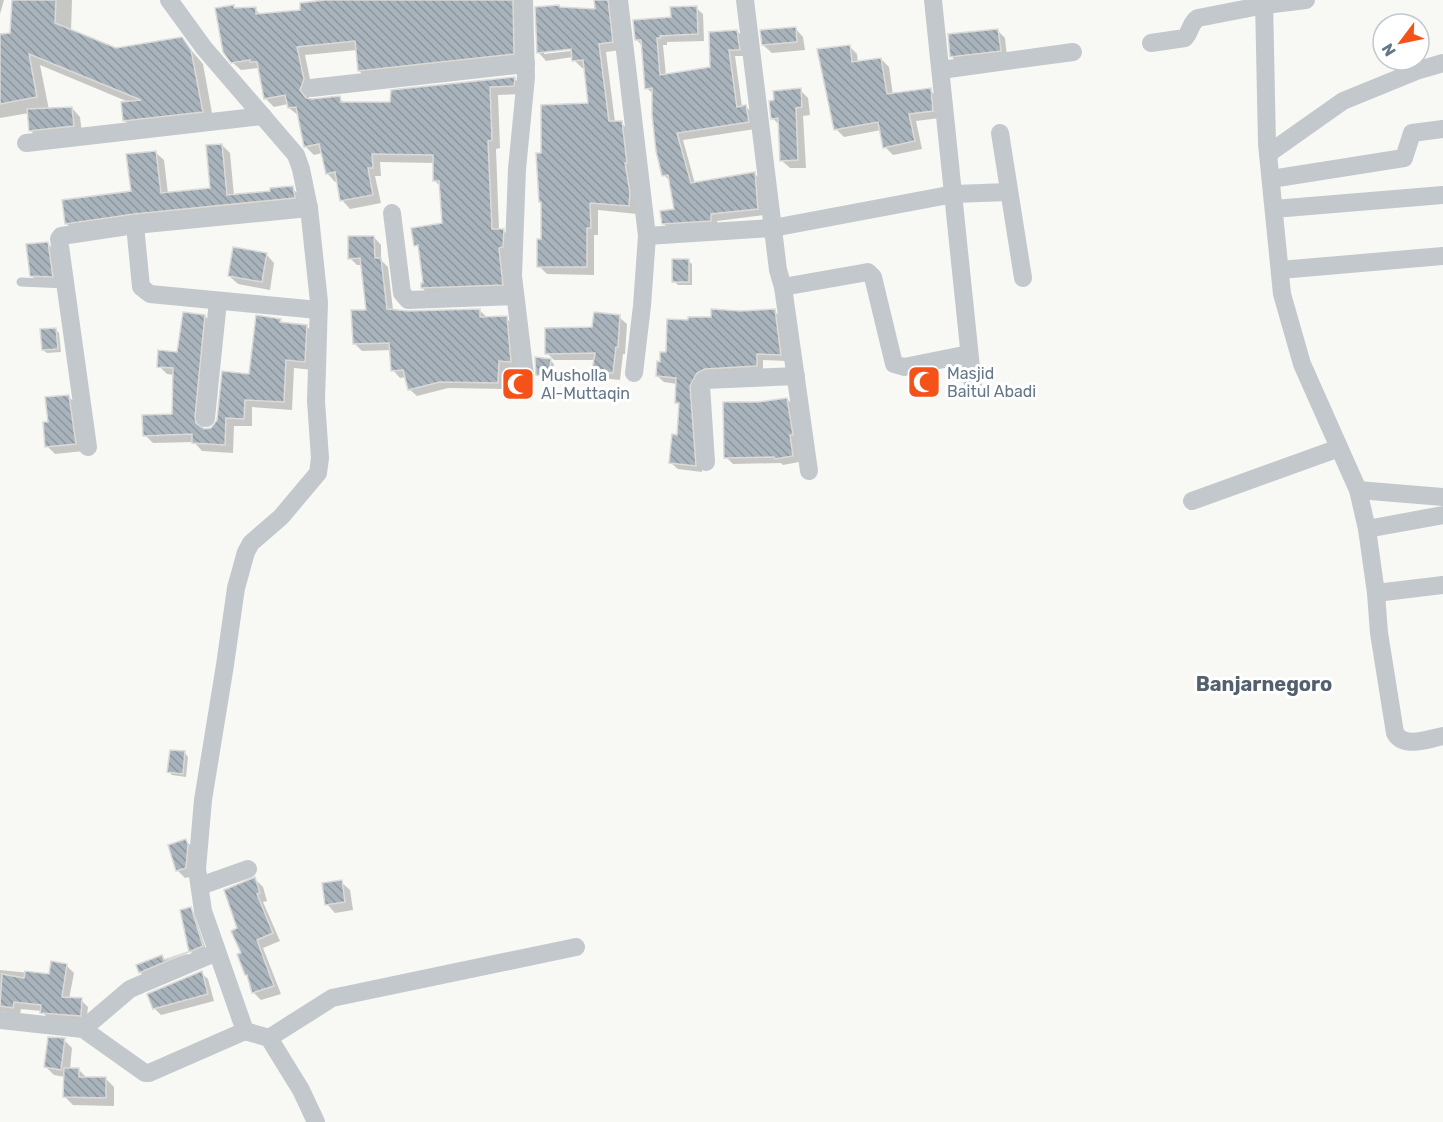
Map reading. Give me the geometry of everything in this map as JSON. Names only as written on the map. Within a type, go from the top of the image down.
[{"type":"street","points":[[169,0],[204,48],[296,155],[302,169],[309,208],[318,292],[316,401],[320,458],[318,473],[281,517],[250,543],[236,588],[203,800],[197,869],[203,911],[245,1031]]},
{"type":"street","points":[[524,0],[526,77],[517,169],[513,276],[525,375]]},
{"type":"street","points":[[619,0],[647,236],[634,373]]},
{"type":"street","points":[[745,0],[778,270],[783,287],[810,471]]},
{"type":"street","points":[[933,0],[973,387]]},
{"type":"street","points":[[1151,43],[1185,38],[1191,24],[1198,18],[1265,3],[1306,0]]},
{"type":"street","points":[[1265,3],[1268,154],[1282,294],[1302,364],[1358,490],[1367,529],[1379,633],[1397,737],[1408,742],[1443,736]]},
{"type":"street","points":[[941,70],[1073,52]]},
{"type":"street","points":[[311,88],[526,63]]},
{"type":"street","points":[[1268,154],[1343,102],[1419,70],[1443,63]]},
{"type":"street","points":[[26,143],[263,116]]},
{"type":"street","points":[[1271,179],[1404,158],[1412,133],[1443,129]]},
{"type":"street","points":[[1000,133],[1023,278]]},
{"type":"street","points":[[647,236],[773,228],[954,194],[1009,192]]},
{"type":"street","points":[[1274,209],[1443,195]]},
{"type":"street","points":[[88,447],[59,238],[135,225],[309,208]]},
{"type":"street","points":[[392,213],[402,293],[408,300],[515,296]]},
{"type":"street","points":[[135,225],[141,287],[150,294],[318,310]]},
{"type":"street","points":[[1280,270],[1443,256]]},
{"type":"street","points":[[783,287],[868,272],[873,277],[894,364],[904,367],[969,354]]},
{"type":"street","points":[[206,418],[218,301]]},
{"type":"street","points":[[706,462],[702,382],[705,380],[796,376]]},
{"type":"street","points":[[1192,501],[1339,448]]},
{"type":"street","points":[[1358,490],[1443,497]]},
{"type":"street","points":[[1367,529],[1443,515]]},
{"type":"street","points":[[1376,593],[1443,585]]},
{"type":"street","points":[[200,886],[248,869]]},
{"type":"street","points":[[269,1038],[332,998],[576,947]]},
{"type":"street","points":[[83,1029],[130,989],[217,952]]},
{"type":"street","points":[[0,1020],[83,1029],[145,1073],[245,1031],[269,1038],[301,1090],[316,1122]]},
{"type":"lane","points":[[21,282],[65,284]]},
{"type":"building","points":[[12,0],[56,0],[55,23],[116,48],[182,37],[191,50],[203,112],[123,121],[121,102],[141,100],[29,54],[37,97],[0,104],[0,34],[10,33]]},
{"type":"building","points":[[325,0],[513,0],[514,54],[358,71],[355,41],[297,47],[304,79],[300,90],[306,98],[312,99],[340,96],[341,102],[390,102],[391,90],[515,77],[514,86],[490,87],[492,140],[488,141],[492,229],[504,229],[503,247],[499,248],[503,285],[421,288],[421,283],[423,283],[418,245],[414,246],[411,228],[442,223],[439,181],[433,181],[433,155],[372,154],[373,168],[368,168],[373,195],[340,201],[335,172],[326,174],[319,144],[304,147],[296,107],[288,108],[285,95],[264,99],[257,62],[250,62],[250,60],[231,63],[223,52],[215,8],[234,5],[234,8],[256,7],[256,14],[300,10],[300,3]]},
{"type":"building","points":[[594,0],[608,0],[613,42],[599,44],[609,121],[622,121],[630,192],[629,206],[590,203],[591,228],[587,228],[587,267],[537,267],[537,239],[541,239],[541,202],[539,202],[536,153],[541,153],[541,105],[588,103],[583,60],[572,61],[571,49],[537,53],[535,7],[559,5],[560,7],[595,9]]},
{"type":"building","points":[[697,6],[698,34],[657,38],[660,75],[710,67],[709,32],[737,30],[740,50],[729,50],[737,107],[746,105],[749,122],[677,133],[691,183],[755,172],[758,209],[711,214],[711,221],[662,224],[660,211],[674,209],[668,175],[662,176],[656,151],[652,88],[645,89],[641,40],[635,40],[633,20],[671,17],[670,7]]},
{"type":"building","points":[[796,27],[797,42],[762,45],[760,30]]},
{"type":"building","points":[[998,29],[1001,51],[950,57],[948,34]]},
{"type":"building","points":[[850,45],[852,62],[881,58],[887,94],[931,88],[933,111],[909,114],[915,141],[883,148],[878,122],[834,130],[817,49]]},
{"type":"building","points":[[801,88],[802,107],[796,108],[798,160],[780,161],[778,118],[771,119],[769,101],[774,100],[773,91]]},
{"type":"building","points":[[72,107],[74,126],[29,131],[27,109]]},
{"type":"building","points":[[222,144],[227,195],[270,191],[270,188],[293,186],[295,198],[134,214],[65,224],[62,200],[131,191],[126,154],[156,151],[161,193],[210,188],[206,145]]},
{"type":"building","points":[[348,236],[374,236],[375,258],[381,258],[387,309],[408,311],[480,309],[480,317],[507,316],[511,362],[499,361],[498,383],[440,382],[408,390],[403,370],[391,371],[389,343],[353,344],[351,310],[366,310],[360,258],[348,259]]},
{"type":"building","points":[[48,242],[53,277],[30,276],[26,244]]},
{"type":"building","points":[[233,247],[267,253],[262,282],[228,276]]},
{"type":"building","points":[[672,259],[689,259],[689,282],[672,282]]},
{"type":"building","points":[[711,309],[740,311],[775,309],[781,355],[757,354],[757,366],[705,369],[697,373],[690,386],[696,466],[669,463],[672,434],[677,435],[679,403],[675,403],[676,378],[656,376],[660,352],[666,352],[667,319],[688,320],[688,317],[711,317]]},
{"type":"building","points":[[183,312],[205,315],[195,417],[196,423],[204,429],[211,428],[217,420],[222,371],[249,374],[256,315],[281,319],[280,322],[307,325],[305,362],[286,360],[284,402],[245,400],[244,419],[226,418],[225,445],[192,443],[192,434],[143,436],[142,415],[172,414],[173,368],[157,367],[158,350],[177,352]]},
{"type":"building","points":[[594,312],[620,315],[618,347],[616,347],[613,373],[592,371],[595,353],[545,354],[545,328],[592,327]]},
{"type":"building","points":[[56,328],[58,349],[42,350],[40,329]]},
{"type":"building","points":[[535,357],[551,359],[549,376],[536,375]]},
{"type":"building","points":[[69,395],[76,444],[45,447],[43,422],[48,422],[45,397]]},
{"type":"building","points":[[787,398],[793,435],[790,435],[793,456],[775,459],[774,457],[724,458],[723,402],[758,402]]},
{"type":"building","points":[[170,750],[185,751],[183,774],[167,772]]},
{"type":"building","points":[[186,839],[188,845],[186,868],[176,871],[168,845]]},
{"type":"building","points":[[255,877],[260,893],[257,894],[273,933],[257,940],[274,986],[252,993],[237,954],[241,953],[231,931],[237,928],[224,890]]},
{"type":"building","points":[[342,880],[345,902],[325,905],[322,883]]},
{"type":"building","points":[[191,907],[203,946],[189,952],[180,910]]},
{"type":"building","points":[[188,952],[139,973],[136,965],[162,955],[164,960]]},
{"type":"building","points":[[51,961],[67,964],[62,997],[82,998],[81,1016],[40,1013],[41,1005],[14,1002],[13,1008],[0,1006],[2,974],[24,978],[25,971],[49,974]]},
{"type":"building","points":[[202,971],[208,994],[153,1009],[147,994]]},
{"type":"building","points":[[48,1037],[65,1038],[61,1070],[44,1067]]},
{"type":"building","points":[[64,1068],[79,1068],[79,1077],[106,1077],[106,1098],[63,1097]]},
{"type":"place","name":"Masjid Baitul Abadi","points":[[924,382]]},
{"type":"place","name":"Musholla Al-Muttaqin","points":[[518,384]]},
{"type":"district","name":"Banjarnegoro","points":[[1264,684]]}]
